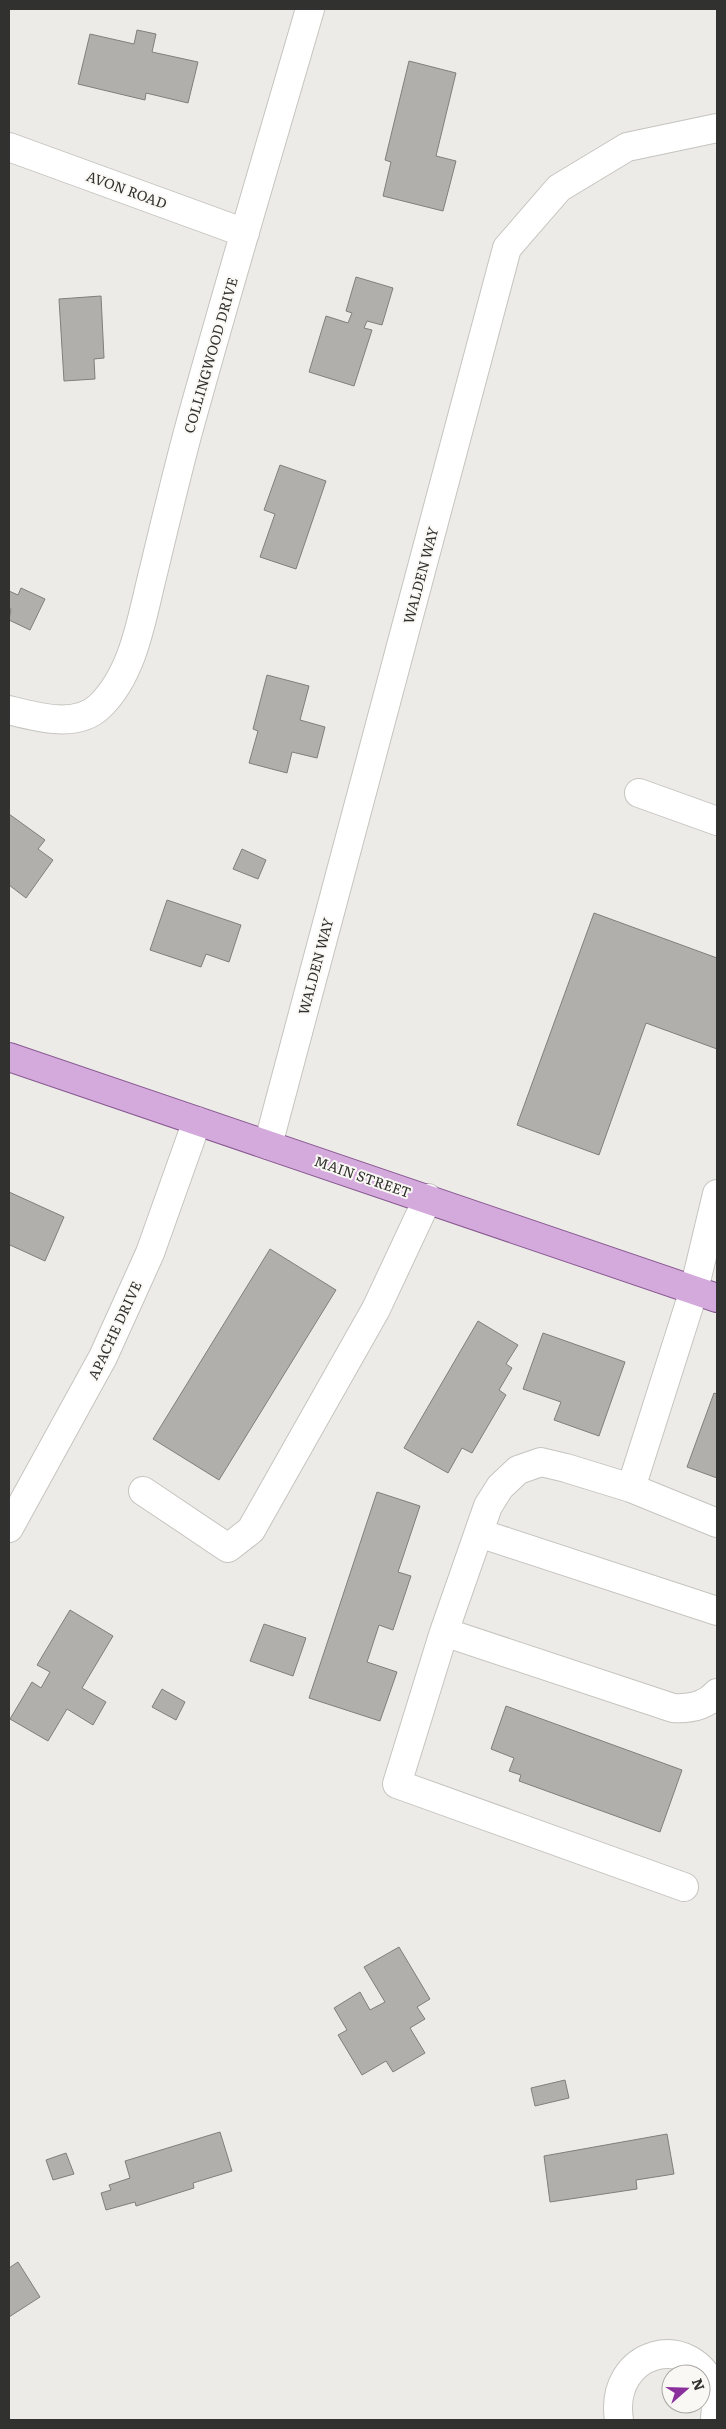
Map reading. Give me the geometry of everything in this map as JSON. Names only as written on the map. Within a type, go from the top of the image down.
[{"type":"main road","name":"MAIN STREET","points":[[9,1057],[706,1294]]},
{"type":"street","name":"COLLINGWOOD DRIVE","points":[[9,710],[58,719],[79,718],[98,708],[108,698],[124,674],[136,637],[188,433],[310,9]]},
{"type":"street","name":"WALDEN WAY","points":[[268,1145],[507,248],[559,188],[627,147],[717,128]]},
{"type":"street","name":"AVON ROAD","points":[[9,147],[245,233]]},
{"type":"street","points":[[639,793],[717,822]]},
{"type":"street","name":"APACHE DRIVE","points":[[9,1528],[103,1357],[150,1253],[198,1121]]},
{"type":"street","points":[[631,1488],[706,1294],[717,1194]]},
{"type":"street","points":[[143,1491],[228,1548],[251,1530],[376,1309],[428,1198]]},
{"type":"street","points":[[684,1887],[397,1784],[444,1632],[488,1506],[500,1487],[518,1470],[541,1462],[631,1488],[717,1523]]},
{"type":"street","points":[[479,1533],[717,1611]]},
{"type":"street","points":[[444,1632],[673,1708],[688,1709],[704,1704],[717,1692]]},
{"type":"street","points":[[619,2420],[620,2386],[633,2367],[658,2354],[679,2354],[705,2372],[716,2395],[715,2420]]},
{"type":"building","points":[[137,30],[156,34],[152,52],[198,62],[188,103],[146,93],[145,100],[78,84],[90,34],[134,44]]},
{"type":"building","points":[[409,61],[456,73],[436,156],[456,161],[443,211],[383,196],[391,162],[385,160]]},
{"type":"building","points":[[356,277],[393,288],[382,325],[367,321],[364,328],[372,330],[354,386],[309,372],[326,316],[348,323],[352,313],[346,311]]},
{"type":"building","points":[[101,296],[104,358],[94,359],[95,379],[64,381],[59,299]]},
{"type":"building","points":[[280,465],[326,481],[296,569],[260,557],[275,514],[264,510]]},
{"type":"building","points":[[21,588],[45,599],[30,630],[9,620],[11,609],[9,608],[9,591],[18,595]]},
{"type":"building","points":[[267,675],[309,686],[300,720],[325,727],[317,758],[292,752],[287,773],[249,763],[258,731],[253,729]]},
{"type":"building","points":[[9,814],[45,840],[38,849],[53,860],[26,898],[9,885]]},
{"type":"building","points":[[242,849],[266,860],[258,879],[233,869]]},
{"type":"building","points":[[167,900],[241,925],[229,962],[206,954],[201,967],[150,950]]},
{"type":"building","points":[[594,913],[717,958],[717,1049],[646,1023],[599,1155],[517,1125]]},
{"type":"building","points":[[9,1192],[64,1217],[45,1261],[10,1245],[9,1249]]},
{"type":"building","points":[[270,1249],[336,1290],[219,1480],[153,1439]]},
{"type":"building","points":[[478,1321],[518,1345],[506,1364],[512,1368],[499,1390],[506,1395],[472,1453],[462,1448],[448,1473],[404,1448]]},
{"type":"building","points":[[543,1333],[625,1362],[599,1436],[554,1420],[561,1402],[523,1389]]},
{"type":"building","points":[[714,1393],[717,1394],[717,1478],[687,1467]]},
{"type":"building","points":[[377,1492],[420,1506],[398,1572],[411,1576],[393,1630],[379,1625],[367,1662],[397,1672],[380,1721],[309,1698]]},
{"type":"building","points":[[70,1610],[113,1636],[82,1688],[106,1702],[93,1725],[67,1709],[48,1741],[10,1719],[32,1682],[41,1688],[50,1672],[37,1665]]},
{"type":"building","points":[[264,1624],[306,1638],[293,1676],[250,1661]]},
{"type":"building","points":[[162,1689],[185,1702],[176,1720],[152,1707]]},
{"type":"building","points":[[506,1706],[682,1770],[660,1832],[519,1781],[521,1775],[509,1771],[514,1758],[491,1749]]},
{"type":"building","points":[[399,1947],[430,1999],[417,2007],[425,2019],[410,2028],[425,2053],[393,2072],[386,2061],[362,2075],[338,2035],[347,2030],[334,2008],[360,1992],[370,2010],[385,2002],[364,1967]]},
{"type":"building","points":[[565,2080],[569,2098],[535,2106],[531,2088]]},
{"type":"building","points":[[220,2132],[232,2171],[193,2183],[194,2188],[136,2206],[135,2202],[106,2210],[101,2193],[111,2190],[109,2185],[130,2178],[125,2161]]},
{"type":"building","points":[[667,2134],[674,2174],[636,2180],[637,2189],[550,2202],[544,2156]]},
{"type":"building","points":[[66,2153],[74,2174],[53,2180],[46,2160]]},
{"type":"building","points":[[18,2262],[40,2297],[9,2317],[9,2268]]}]
